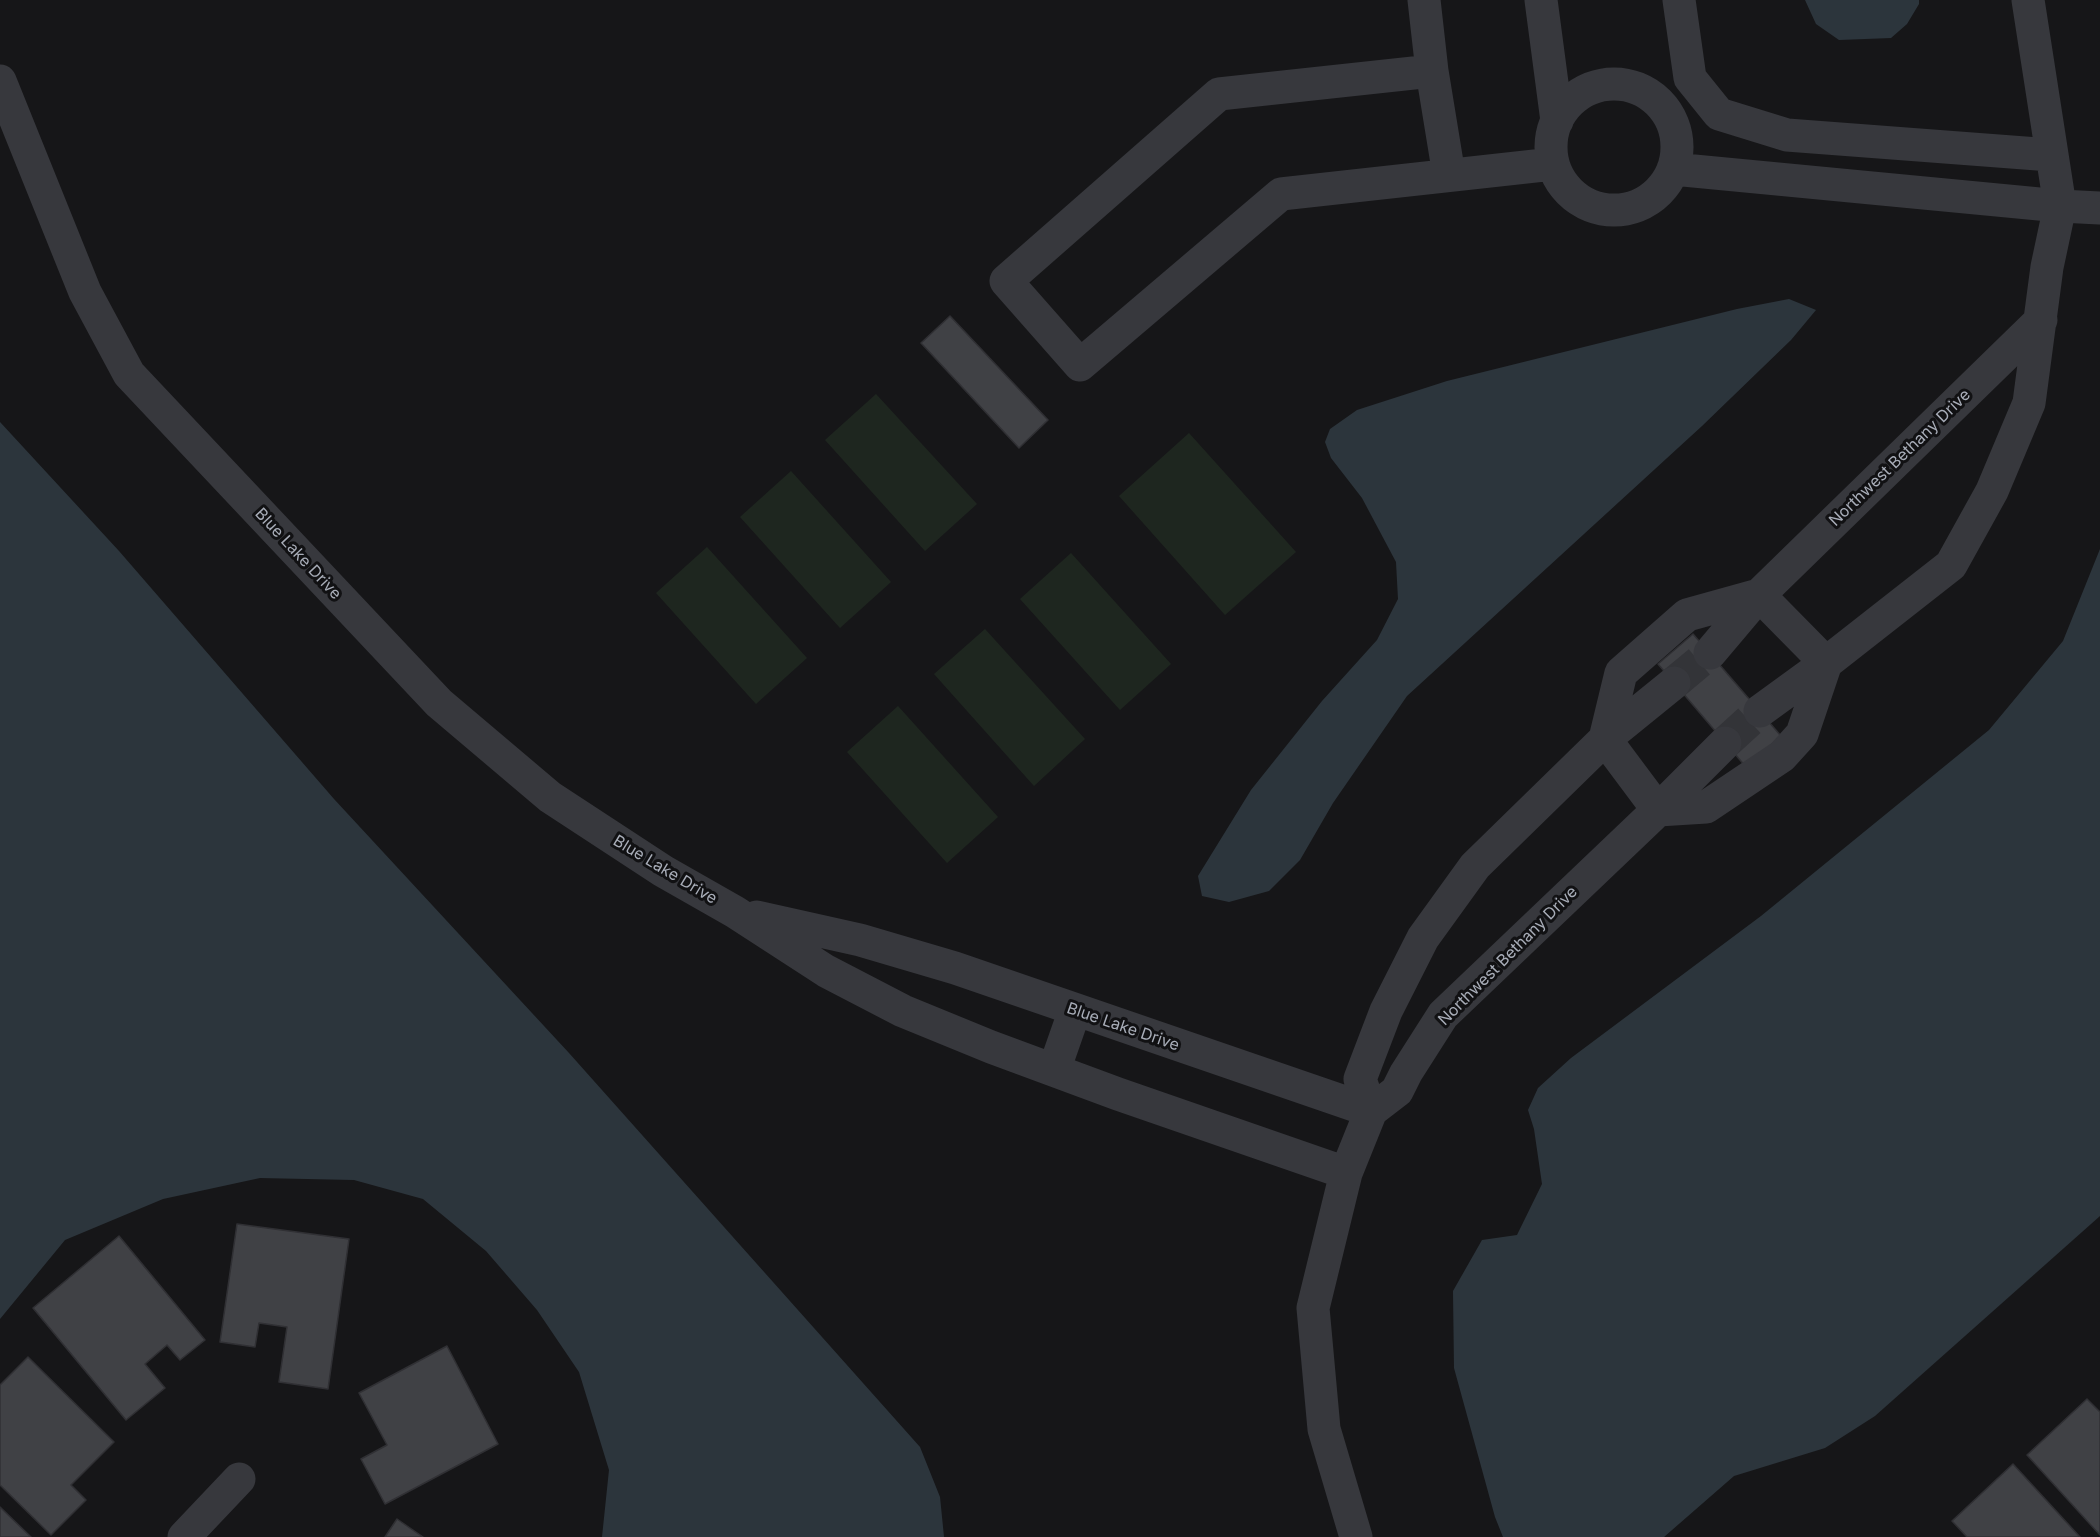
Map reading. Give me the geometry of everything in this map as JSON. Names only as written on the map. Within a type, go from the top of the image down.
[{"type":"street","points":[[1424,0],[1432,71],[1449,175]]},
{"type":"street","points":[[1541,0],[1557,121]]},
{"type":"street","points":[[1678,0],[1690,78],[1719,114],[1787,135],[2051,155]]},
{"type":"street","points":[[1760,711],[1826,663],[1951,565],[1992,491],[2029,403],[2047,267],[2060,206],[2028,0]]},
{"type":"street","points":[[1432,71],[1219,94],[1006,281],[1080,365],[1281,194],[1553,164]]},
{"type":"street","points":[[1664,108],[1690,78]]},
{"type":"street","name":"Blue Lake Drive","points":[[0,81],[85,292],[129,374],[439,704],[550,797],[663,871],[735,912],[826,971],[903,1011],[1054,1070],[1346,1173]]},
{"type":"street","points":[[1607,84],[1628,86],[1648,94],[1664,108],[1674,127],[1677,148],[1673,169],[1663,186],[1648,200],[1630,208],[1611,210],[1592,206],[1575,196],[1561,182],[1553,164],[1551,142],[1557,121],[1569,103],[1586,91],[1607,84]]},
{"type":"street","points":[[1673,169],[2100,208]]},
{"type":"street","name":"Northwest Bethany Drive","points":[[1710,654],[1759,595],[2041,320]]},
{"type":"street","points":[[1759,595],[1826,663]]},
{"type":"street","name":"Northwest Bethany Drive","points":[[1605,739],[1621,673],[1687,615],[1759,595]]},
{"type":"street","points":[[1605,739],[1658,810],[1706,807],[1782,756],[1802,734],[1826,663]]},
{"type":"street","points":[[1356,1537],[1324,1429],[1313,1308],[1346,1173],[1371,1111],[1360,1079],[1386,1011],[1423,938],[1475,866],[1605,739],[1674,683]]},
{"type":"street","name":"Northwest Bethany Drive","points":[[1371,1111],[1397,1091],[1406,1072],[1443,1015],[1725,743]]},
{"type":"street","name":"Blue Lake Drive","points":[[735,912],[860,940],[955,968],[1371,1111]]},
{"type":"street","points":[[1054,1070],[1075,1010]]},
{"type":"street","points":[[184,1537],[239,1479]]},
{"type":"shaded area","points":[[1805,0],[1919,0],[1919,4],[1907,24],[1891,38],[1839,40],[1816,24]]},
{"type":"shaded area","points":[[1789,299],[1816,310],[1791,340],[1702,426],[1407,696],[1333,803],[1300,860],[1269,891],[1229,902],[1202,896],[1198,876],[1251,790],[1322,701],[1377,640],[1398,599],[1396,562],[1362,498],[1331,458],[1325,442],[1330,429],[1357,410],[1447,381],[1737,309]]},
{"type":"shaded area","points":[[876,394],[977,504],[925,551],[825,440]]},
{"type":"shaded area","points":[[0,422],[119,551],[334,799],[569,1053],[920,1447],[940,1497],[944,1537],[602,1537],[609,1470],[579,1372],[537,1310],[486,1251],[423,1199],[354,1180],[260,1178],[163,1199],[65,1240],[0,1319]]},
{"type":"shaded area","points":[[1189,433],[1296,552],[1225,615],[1119,496]]},
{"type":"shaded area","points":[[791,471],[891,582],[840,628],[740,517]]},
{"type":"shaded area","points":[[707,547],[807,658],[756,704],[656,593]]},
{"type":"shaded area","points":[[2100,549],[2100,1216],[1875,1416],[1825,1448],[1734,1476],[1664,1537],[1503,1537],[1495,1517],[1454,1368],[1453,1291],[1482,1240],[1517,1235],[1542,1184],[1534,1129],[1528,1110],[1538,1088],[1571,1058],[1761,916],[1989,730],[2063,641]]},
{"type":"shaded area","points":[[1071,553],[1171,664],[1120,710],[1020,599]]},
{"type":"shaded area","points":[[985,629],[1085,739],[1034,786],[934,674]]},
{"type":"shaded area","points":[[898,706],[998,817],[947,863],[847,752]]},
{"type":"building","points":[[950,316],[1048,420],[1019,448],[921,343]]},
{"type":"building","points":[[1693,634],[1781,736],[1746,767],[1658,664]]},
{"type":"building","points":[[237,1224],[349,1239],[328,1389],[279,1382],[287,1327],[259,1323],[255,1347],[220,1342]]},
{"type":"building","points":[[119,1236],[205,1340],[180,1360],[167,1345],[145,1364],[165,1388],[126,1420],[33,1308]]},
{"type":"building","points":[[447,1346],[498,1444],[385,1504],[361,1459],[387,1445],[359,1393]]},
{"type":"building","points":[[28,1357],[114,1442],[71,1485],[86,1500],[51,1535],[0,1485],[0,1385]]},
{"type":"building","points":[[2087,1399],[2100,1412],[2100,1535],[2027,1455]]},
{"type":"building","points":[[2013,1464],[2080,1537],[1967,1537],[1952,1521]]},
{"type":"building","points":[[0,1507],[31,1537],[0,1537]]},
{"type":"building","points":[[397,1519],[423,1537],[385,1537]]},
{"type":"tunnel","points":[[1674,683],[1710,653]]},
{"type":"tunnel","points":[[1725,743],[1760,711]]}]
